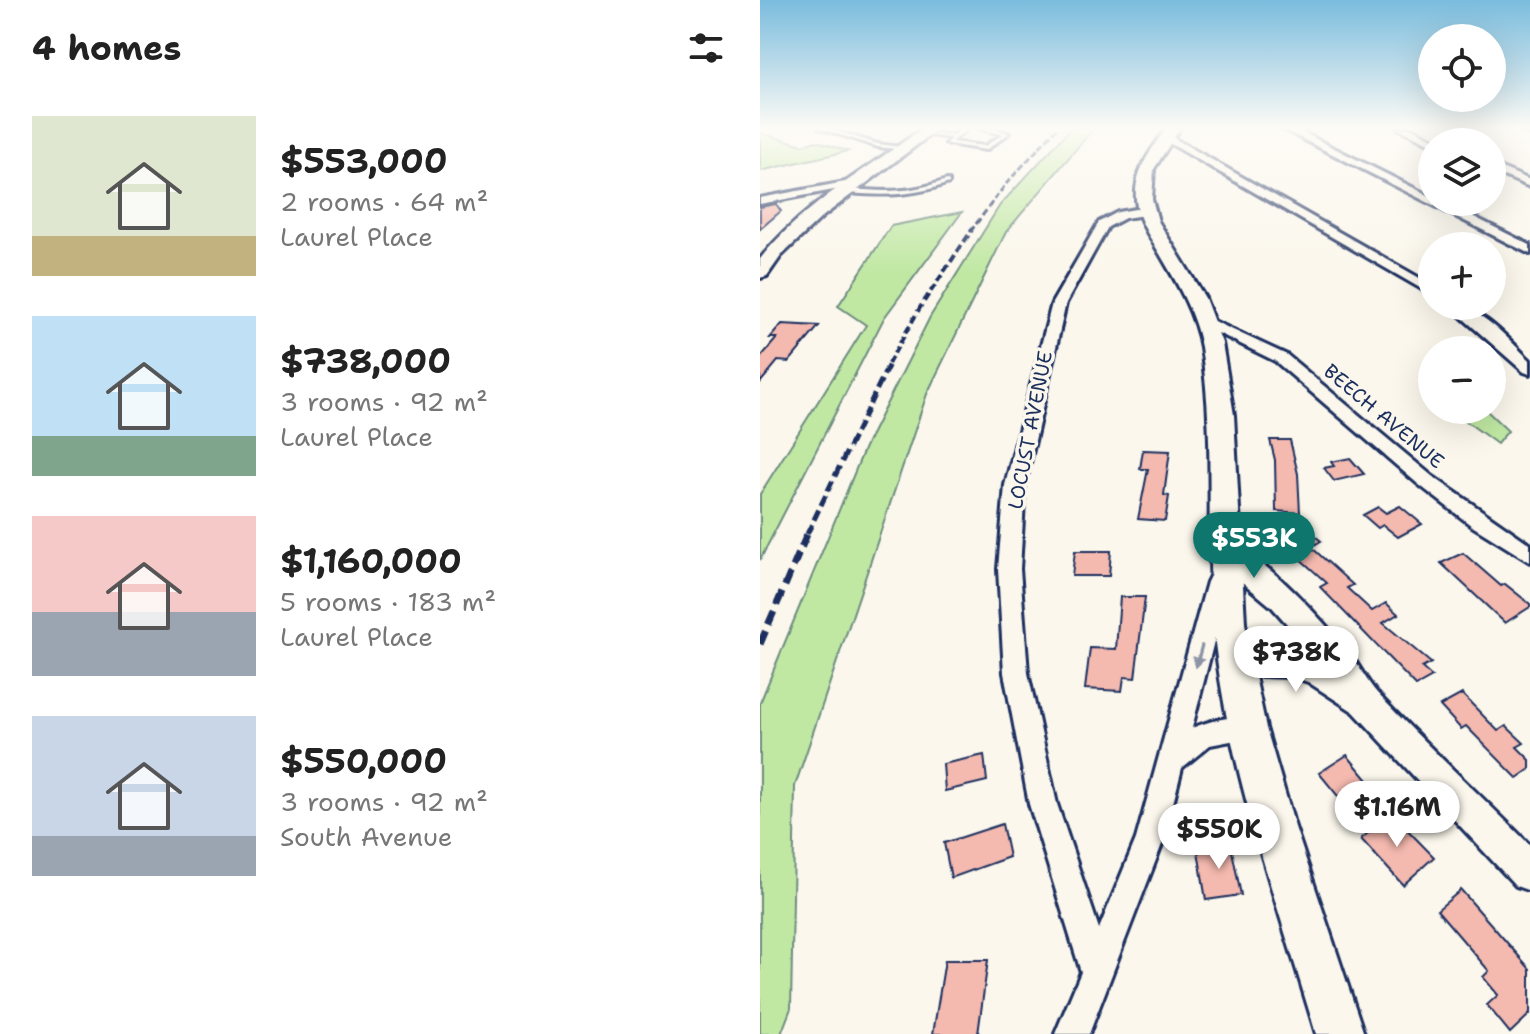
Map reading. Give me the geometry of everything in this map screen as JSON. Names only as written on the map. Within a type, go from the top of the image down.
[{"type":"main road","points":[[760,272],[785,240],[868,176]]},
{"type":"main road","points":[[1146,176],[1147,211],[1205,321],[1222,415],[1226,553],[1235,662],[1248,728],[1340,1034]]},
{"type":"street","points":[[1242,176],[1418,283]]},
{"type":"street","points":[[1383,176],[1418,194]]},
{"type":"street","points":[[760,201],[855,186]]},
{"type":"street","name":"LOCUST AVENUE","points":[[1097,972],[1043,804],[1016,673],[1009,569],[1015,485],[1059,303],[1103,225],[1122,215],[1147,211]]},
{"type":"street","points":[[1463,216],[1530,250]]},
{"type":"street","points":[[1474,320],[1530,369]]},
{"type":"street","name":"BEECH AVENUE","points":[[1205,321],[1281,358],[1425,480],[1479,521],[1530,554]]},
{"type":"street","points":[[1072,1034],[1150,839],[1226,553],[1278,593],[1334,657],[1365,702],[1530,872]]},
{"type":"street","points":[[1235,662],[1293,664],[1318,672],[1365,702]]},
{"type":"street","points":[[1172,760],[1186,744],[1201,734],[1248,728]]},
{"type":"lane","points":[[855,186],[907,194],[923,192],[947,182]]},
{"type":"green space","points":[[1027,176],[1053,176],[1006,232],[927,394],[795,786],[791,1008],[781,1034],[760,1034],[760,703],[865,447],[930,317],[1000,205]]},
{"type":"green space","points":[[962,212],[884,318],[760,560],[760,494],[866,325],[838,306],[891,226]]},
{"type":"green space","points":[[1470,424],[1501,424],[1508,431],[1497,444]]},
{"type":"building","points":[[776,204],[781,211],[760,229],[760,207]]},
{"type":"building","points":[[782,324],[819,326],[789,362],[778,361],[760,383],[760,358],[777,338],[770,338]]},
{"type":"building","points":[[1270,440],[1290,440],[1298,474],[1300,513],[1276,511],[1275,460]]},
{"type":"building","points":[[1143,450],[1170,451],[1164,495],[1169,496],[1165,521],[1138,519],[1148,469],[1140,469]]},
{"type":"building","points":[[1350,458],[1364,474],[1334,481],[1324,468],[1334,466],[1331,462]]},
{"type":"building","points":[[1400,506],[1422,524],[1398,537],[1383,525],[1378,528],[1363,515],[1378,507],[1386,513]]},
{"type":"building","points":[[1305,528],[1321,541],[1311,547],[1353,585],[1347,588],[1372,611],[1386,603],[1398,614],[1383,623],[1431,663],[1422,668],[1432,677],[1416,686],[1320,587],[1327,583],[1280,541]]},
{"type":"building","points":[[1075,551],[1111,551],[1109,576],[1072,576]]},
{"type":"building","points":[[1463,553],[1530,607],[1505,623],[1441,563]]},
{"type":"building","points":[[1120,597],[1145,597],[1135,678],[1124,677],[1122,691],[1085,689],[1090,648],[1116,649]]},
{"type":"building","points":[[1462,694],[1498,731],[1506,726],[1524,743],[1517,747],[1530,760],[1530,769],[1517,778],[1466,726],[1461,729],[1440,706]]},
{"type":"building","points":[[984,755],[987,781],[945,791],[943,764]]},
{"type":"building","points":[[1347,755],[1378,792],[1350,811],[1319,773]]},
{"type":"building","points":[[1391,813],[1434,857],[1403,885],[1361,839]]},
{"type":"building","points":[[1002,824],[1009,857],[951,878],[944,843]]},
{"type":"building","points":[[1230,841],[1241,895],[1206,900],[1197,845]]},
{"type":"building","points":[[1461,890],[1530,969],[1530,1014],[1510,1033],[1487,1005],[1498,995],[1483,977],[1489,971],[1437,910]]},
{"type":"building","points":[[945,960],[988,960],[978,1034],[933,1034]]},
{"type":"railway","points":[[970,232],[1013,176]]},
{"type":"railway","points":[[888,364],[921,306],[972,230]]},
{"type":"railway","points":[[807,534],[890,362]]},
{"type":"railway","points":[[760,644],[808,532]]}]
